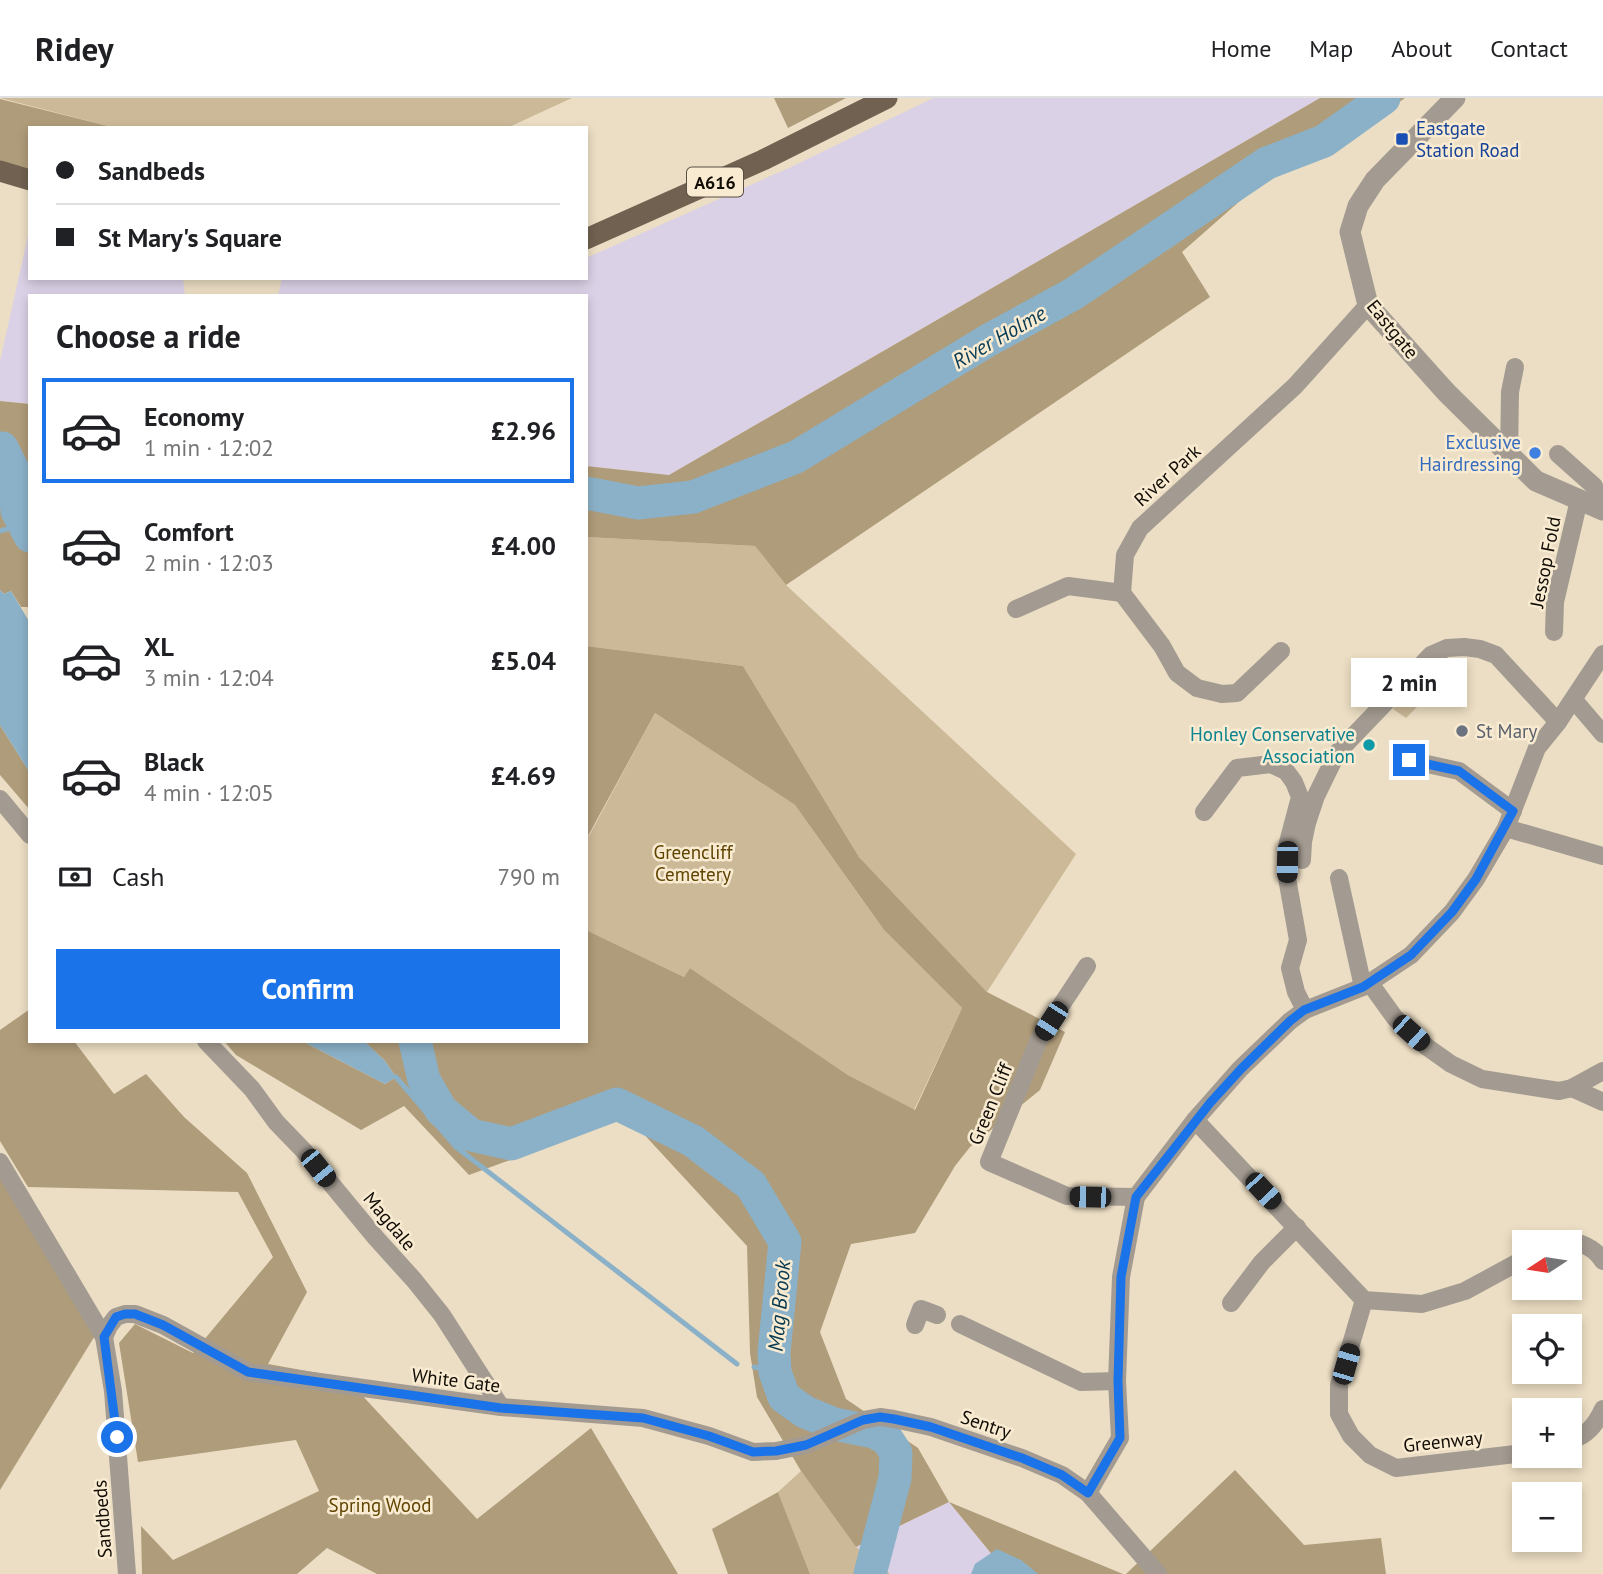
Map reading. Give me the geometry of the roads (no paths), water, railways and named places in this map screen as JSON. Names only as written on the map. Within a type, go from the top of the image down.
[{"type":"main road","name":"A616","points":[[588,238],[763,160],[887,98]]},
{"type":"main road","points":[[0,171],[28,179]]},
{"type":"street","name":"Eastgate","points":[[1455,98],[1375,180],[1358,206],[1350,232],[1368,305],[1446,393],[1536,481],[1603,510]]},
{"type":"street","name":"River Park","points":[[1122,593],[1125,555],[1140,528],[1296,386],[1368,305]]},
{"type":"street","points":[[1509,456],[1510,392],[1515,367]]},
{"type":"street","points":[[1558,454],[1594,486],[1603,510]]},
{"type":"street","name":"Jessop Fold","points":[[1553,632],[1555,602],[1579,500]]},
{"type":"street","points":[[1016,609],[1068,586],[1122,593],[1161,646],[1177,673],[1197,688],[1222,694],[1237,693],[1281,651]]},
{"type":"street","points":[[1303,860],[1307,823],[1316,796],[1337,753],[1431,655],[1447,648],[1464,647],[1496,655],[1558,722]]},
{"type":"street","points":[[1088,1493],[1120,1438],[1118,1381],[1121,1277],[1136,1197],[1195,1120],[1241,1069],[1304,1010],[1366,984],[1411,955],[1452,912],[1476,879],[1510,820],[1536,748],[1574,700],[1603,654]]},
{"type":"street","points":[[1574,700],[1603,712]]},
{"type":"street","points":[[1574,700],[1603,734]]},
{"type":"street","points":[[1409,760],[1459,771],[1510,820],[1603,856]]},
{"type":"street","points":[[1203,812],[1237,768],[1271,764],[1286,771],[1294,782],[1300,797],[1287,846],[1287,878],[1298,940],[1290,968],[1304,1010]]},
{"type":"street","points":[[0,799],[28,833]]},
{"type":"street","points":[[1339,878],[1366,984],[1395,1018],[1427,1047],[1451,1065],[1482,1079],[1566,1089],[1603,1102]]},
{"type":"street","name":"Green Cliff","points":[[1087,966],[1039,1039],[989,1162],[1067,1196],[1136,1197]]},
{"type":"street","name":"Magdale","points":[[208,1043],[252,1089],[276,1122],[414,1280],[442,1315],[501,1408]]},
{"type":"street","points":[[1566,1089],[1603,1071]]},
{"type":"street","points":[[1195,1120],[1364,1300],[1422,1304],[1465,1291],[1512,1266]]},
{"type":"street","points":[[0,1161],[104,1337]]},
{"type":"street","points":[[1231,1303],[1262,1262],[1297,1227]]},
{"type":"street","points":[[1582,1244],[1598,1252],[1603,1261]]},
{"type":"street","name":"Greenway","points":[[1364,1300],[1339,1385],[1339,1414],[1351,1437],[1370,1455],[1396,1468],[1512,1454]]},
{"type":"street","points":[[915,1325],[921,1309],[937,1315]]},
{"type":"street","name":"White Gate","points":[[104,1337],[116,1317],[135,1314],[163,1325],[248,1372],[501,1408],[643,1418],[709,1436],[753,1452],[776,1451],[824,1439],[863,1420]]},
{"type":"street","points":[[960,1324],[1081,1382],[1118,1381]]},
{"type":"street","name":"Sandbeds","points":[[104,1337],[113,1391],[127,1574]]},
{"type":"street","points":[[1582,1436],[1595,1426],[1603,1409]]},
{"type":"street","name":"Sentry","points":[[863,1420],[880,1417],[931,1427],[1022,1458],[1062,1475],[1088,1493],[1158,1574]]},
{"type":"water","points":[[0,590],[4,594],[11,591],[28,620],[28,770],[0,725]]},
{"type":"water","points":[[306,1043],[366,1043],[385,1061],[396,1077],[385,1084]]},
{"type":"water","points":[[997,1549],[1021,1560],[1038,1574],[971,1574],[975,1564]]},
{"type":"waterway","name":"River Holme","points":[[588,493],[638,503],[693,497],[796,457],[987,341],[1073,294],[1267,163],[1324,141],[1384,98]]},
{"type":"waterway","name":"Mag Brook","points":[[2,448],[13,470],[17,511],[28,532]]},
{"type":"waterway","points":[[0,531],[23,524]]},
{"type":"waterway","name":"Mag Brook","points":[[415,1043],[424,1080],[441,1110],[471,1135],[511,1144],[617,1104],[693,1141],[751,1185],[785,1242],[774,1352],[775,1372],[784,1397],[805,1412],[834,1424],[874,1432],[887,1439],[896,1453],[895,1478],[870,1574]]},
{"type":"waterway","points":[[396,1077],[456,1147],[737,1364]]},
{"type":"waterway","points":[[431,1118],[441,1110]]},
{"type":"waterway","points":[[754,1367],[775,1372]]},
{"type":"place","name":"Eastgate Station Road","points":[[1402,139]]},
{"type":"place","name":"Exclusive Hairdressing","points":[[1535,453]]},
{"type":"place","name":"St Mary","points":[[1462,731]]},
{"type":"place","name":"Honley Conservative Association","points":[[1369,745]]},
{"type":"park label","name":"Greencliff Cemetery","points":[[693,863]]},
{"type":"park label","name":"Spring Wood","points":[[380,1505]]}]
